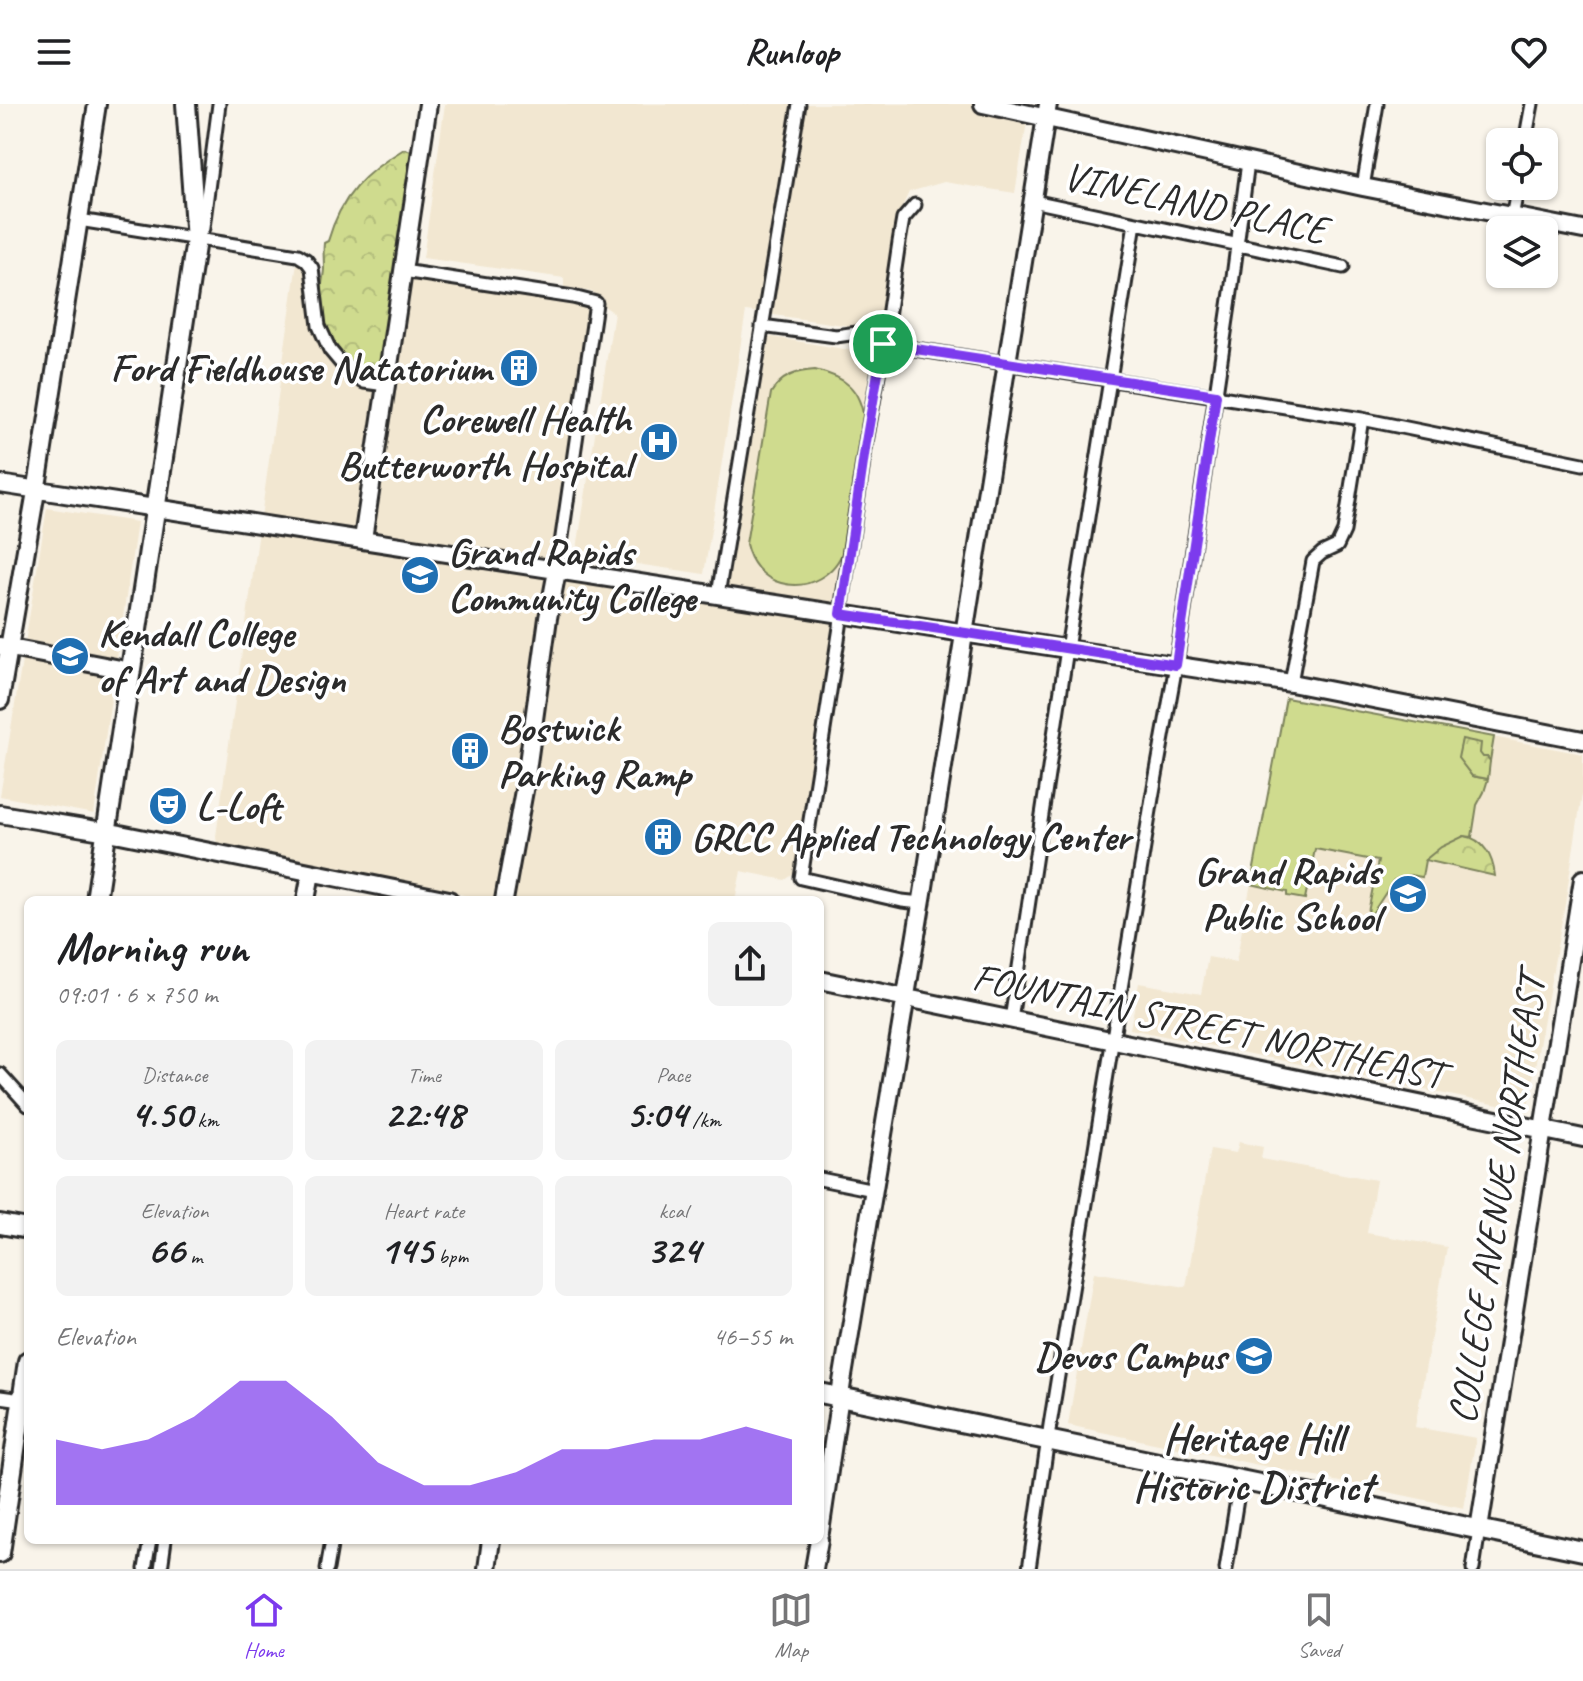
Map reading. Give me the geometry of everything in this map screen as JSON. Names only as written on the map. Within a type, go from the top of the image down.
[{"type":"main road","points":[[97,896],[196,240],[186,104]]},
{"type":"main road","points":[[0,1224],[24,1228]]},
{"type":"main road","points":[[0,1553],[23,1424],[24,1387]]},
{"type":"main road","points":[[824,1394],[1583,1551]]},
{"type":"street","points":[[0,700],[4,647],[36,490],[97,104]]},
{"type":"street","points":[[196,240],[203,228],[219,104]]},
{"type":"street","points":[[363,539],[428,104]]},
{"type":"street","points":[[718,595],[799,104]]},
{"type":"street","points":[[983,104],[1046,111],[1248,162],[1507,216]]},
{"type":"street","points":[[1363,187],[1377,104]]},
{"type":"street","points":[[1528,128],[1532,104]]},
{"type":"street","points":[[824,1505],[1046,111]]},
{"type":"street","points":[[1029,1569],[1176,665],[1248,162]]},
{"type":"street","name":"VINELAND PLACE","points":[[1033,201],[1343,267]]},
{"type":"street","points":[[915,205],[903,219],[866,442],[801,878],[921,903]]},
{"type":"street","points":[[79,220],[298,255],[312,268],[319,326],[330,350],[351,375],[364,382],[386,385]]},
{"type":"street","points":[[1011,1020],[1135,223]]},
{"type":"street","points":[[1558,225],[1583,230]]},
{"type":"street","points":[[403,271],[596,303],[525,785],[505,896]]},
{"type":"street","points":[[762,326],[836,336],[857,333]]},
{"type":"street","points":[[883,344],[1362,419],[1583,464]]},
{"type":"street","points":[[1291,683],[1313,561],[1337,546],[1344,531],[1362,419]]},
{"type":"street","points":[[0,484],[1291,683],[1583,740]]},
{"type":"street","points":[[4,647],[131,671]]},
{"type":"street","points":[[0,814],[429,896]]},
{"type":"street","points":[[307,896],[311,873]]},
{"type":"street","name":"COLLEGE AVENUE NORTHEAST","points":[[1479,1529],[1583,879]]},
{"type":"street","name":"FOUNTAIN STREET NORTHEAST","points":[[824,981],[1583,1138]]},
{"type":"street","points":[[0,1074],[24,1101]]},
{"type":"street","points":[[824,1180],[874,1190]]},
{"type":"street","points":[[0,1397],[22,1400]]},
{"type":"street","points":[[1226,1569],[1240,1480]]},
{"type":"street","points":[[1473,1569],[1479,1529]]},
{"type":"street","points":[[145,1569],[149,1544]]},
{"type":"street","points":[[161,1569],[164,1544]]},
{"type":"street","points":[[327,1569],[331,1544]]},
{"type":"street","points":[[487,1569],[490,1544]]},
{"type":"street","points":[[814,1569],[818,1544]]},
{"type":"shaded area","name":"Corewell Health Butterworth Hospital","points":[[445,104],[1030,104],[1015,193],[944,182],[909,192],[898,216],[878,330],[746,311],[704,574],[576,555],[614,313],[592,292],[564,287],[564,278],[423,258]]},
{"type":"shaded area","name":"Grand Rapids Community College","points":[[298,255],[306,260],[319,326],[351,375],[385,385],[403,271],[591,300],[557,570],[718,594],[760,335],[880,355],[797,872],[785,880],[741,871],[736,896],[468,896],[217,847],[216,836]]},
{"type":"shaded area","name":"Kendall College of Art and Design","points":[[47,508],[137,522],[94,814],[0,796]]},
{"type":"shaded area","name":"Grand Rapids Public School","points":[[1286,698],[1583,754],[1583,788],[1565,904],[1527,1111],[1130,1029],[1139,983],[1201,994],[1208,957],[1236,962]]},
{"type":"shaded area","name":"Devos Campus","points":[[1239,1142],[1263,1147],[1261,1159],[1376,1180],[1367,1233],[1447,1247],[1415,1427],[1476,1438],[1464,1508],[1068,1425],[1094,1272],[1186,1287],[1210,1149],[1236,1153]]},
{"type":"green space","points":[[404,149],[412,151],[381,361],[377,368],[364,370],[352,364],[339,350],[324,319],[321,293],[324,243],[328,241],[340,211],[356,187],[377,167]]},
{"type":"green space","points":[[815,370],[843,380],[855,392],[864,420],[844,548],[828,573],[811,582],[791,585],[774,581],[763,573],[750,557],[746,544],[771,393],[779,382],[790,376]]},
{"type":"green space","points":[[1286,698],[1494,737],[1490,761],[1462,740],[1459,758],[1472,776],[1488,779],[1477,805],[1472,837],[1464,836],[1425,860],[1422,877],[1410,875],[1394,880],[1366,923],[1378,861],[1315,849],[1305,899],[1251,884]]},
{"type":"green space","points":[[1462,739],[1481,743],[1480,753],[1490,761],[1488,779],[1472,776],[1458,758]]},
{"type":"green space","points":[[1464,836],[1477,841],[1486,850],[1495,876],[1425,860],[1441,847]]},
{"type":"place","name":"Ford Fieldhouse Natatorium","points":[[519,368]]},
{"type":"place","name":"Corewell Health Butterworth Hospital","points":[[659,442]]},
{"type":"place","name":"Grand Rapids Community College","points":[[420,575]]},
{"type":"place","name":"Kendall College of Art and Design","points":[[70,656]]},
{"type":"place","name":"Bostwick Parking Ramp","points":[[470,751]]},
{"type":"place","name":"L-Loft","points":[[168,806]]},
{"type":"place","name":"GRCC Applied Technology Center","points":[[663,837]]},
{"type":"place","name":"Grand Rapids Public School","points":[[1408,894]]},
{"type":"place","name":"Devos Campus","points":[[1254,1356]]},
{"type":"district","name":"Heritage Hill Historic District","points":[[1253,1462]]},
{"type":"route","points":[[883,344],[1216,395],[1176,665],[841,614],[883,344]]}]
